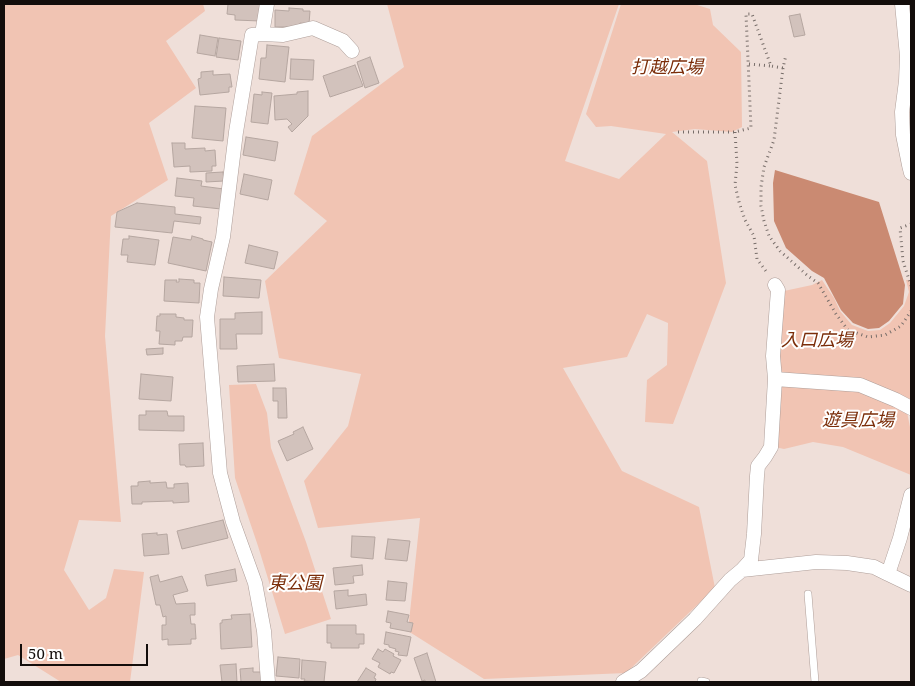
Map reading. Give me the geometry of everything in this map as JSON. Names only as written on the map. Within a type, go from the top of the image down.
[{"type":"street","points":[[262,34],[267,4]]},
{"type":"street","points":[[902,4],[907,56],[902,112],[903,135],[911,172]]},
{"type":"street","points":[[268,682],[264,631],[255,583],[233,522],[220,473],[207,317],[211,289],[223,237],[236,132],[252,35],[283,35],[313,28],[343,41],[352,51]]},
{"type":"street","points":[[623,682],[641,672],[751,560],[758,466],[770,447],[775,379],[773,356],[778,290],[775,285]]},
{"type":"street","points":[[775,379],[860,385],[911,408]]},
{"type":"street","points":[[888,574],[911,495]]},
{"type":"street","points":[[742,570],[816,562],[847,563],[874,567],[911,585]]},
{"type":"lane","points":[[808,594],[815,682]]},
{"type":"path","points":[[678,132],[735,132],[751,128],[746,14],[752,14],[771,66]]},
{"type":"path","points":[[786,54],[774,140],[764,167],[761,187],[761,206],[770,236],[780,251],[818,283],[836,314],[848,330],[868,337],[885,335],[901,326],[911,311]]},
{"type":"path","points":[[749,64],[783,68]]},
{"type":"path","points":[[735,132],[736,185],[739,202],[745,220],[754,236],[757,259],[775,285]]},
{"type":"path","points":[[911,224],[900,228],[903,261],[911,286]]},
{"type":"green space","points":[[4,4],[203,4],[205,11],[166,41],[196,88],[149,123],[168,180],[111,216],[105,336],[121,522],[79,520],[64,570],[89,610],[106,598],[114,569],[144,572],[130,682],[61,682],[18,655],[4,659]]},
{"type":"green space","name":"打越広場","points":[[387,4],[619,4],[565,161],[619,179],[666,134],[611,126],[596,127],[586,114],[621,4],[694,4],[710,9],[713,25],[741,52],[742,127],[732,132],[695,129],[672,132],[707,161],[726,283],[673,424],[645,422],[647,380],[667,365],[668,323],[647,314],[627,357],[563,368],[622,471],[699,507],[715,588],[626,673],[484,679],[408,631],[420,518],[318,528],[304,481],[348,426],[361,374],[279,358],[265,281],[327,221],[294,194],[312,136],[404,67]]},
{"type":"green space","name":"入口広場","points":[[822,280],[840,311],[852,325],[868,331],[880,330],[890,323],[904,306],[909,292],[906,280],[911,280],[911,400],[780,375],[778,355],[784,291],[812,285]]},
{"type":"green space","name":"遊具広場","points":[[781,383],[865,392],[907,412],[911,432],[911,475],[843,447],[813,442],[784,449],[775,447]]},
{"type":"green space","name":"東公園","points":[[256,384],[267,413],[271,448],[306,542],[331,619],[285,634],[235,478],[229,385]]},
{"type":"shaded area","points":[[775,170],[879,202],[905,285],[903,304],[889,321],[879,328],[868,329],[853,323],[841,310],[824,278],[812,271],[786,248],[774,221],[773,183]]},
{"type":"building","points":[[228,4],[261,4],[260,21],[235,20],[235,15],[227,14]]},
{"type":"building","points":[[289,8],[310,11],[309,24],[300,23],[300,27],[275,27],[275,10],[289,11]]},
{"type":"building","points":[[800,14],[805,35],[794,37],[789,16]]},
{"type":"building","points":[[200,35],[218,38],[215,56],[197,53]]},
{"type":"building","points":[[219,38],[241,41],[238,60],[216,57]]},
{"type":"building","points":[[267,45],[289,47],[285,82],[259,79],[261,58],[266,58]]},
{"type":"building","points":[[370,57],[379,83],[365,88],[357,62]]},
{"type":"building","points":[[291,59],[314,60],[313,80],[290,79]]},
{"type":"building","points":[[355,65],[363,86],[330,97],[323,76]]},
{"type":"building","points":[[213,71],[213,75],[230,74],[232,87],[229,87],[229,92],[200,95],[198,79],[201,78],[201,72]]},
{"type":"building","points":[[308,91],[308,116],[292,132],[288,127],[292,124],[287,119],[275,120],[274,96]]},
{"type":"building","points":[[262,92],[272,93],[268,124],[251,122],[254,94],[262,95]]},
{"type":"building","points":[[195,106],[226,108],[223,141],[192,138]]},
{"type":"building","points":[[246,137],[278,142],[275,161],[243,155]]},
{"type":"building","points":[[172,143],[185,143],[185,149],[205,148],[205,151],[215,150],[216,166],[212,166],[212,171],[190,172],[190,166],[174,167]]},
{"type":"building","points":[[223,172],[224,181],[206,182],[206,173]]},
{"type":"building","points":[[244,174],[272,180],[268,200],[240,194]]},
{"type":"building","points":[[177,178],[202,181],[201,186],[224,189],[221,209],[193,206],[194,198],[175,196]]},
{"type":"building","points":[[137,203],[175,207],[175,214],[201,217],[200,224],[174,221],[172,233],[115,227],[117,212]]},
{"type":"building","points":[[129,236],[159,240],[155,265],[127,262],[128,255],[121,255],[123,239],[129,239]]},
{"type":"building","points":[[192,236],[212,242],[206,271],[168,263],[173,237],[191,240]]},
{"type":"building","points":[[249,245],[278,252],[274,269],[245,263]]},
{"type":"building","points":[[224,277],[261,280],[259,298],[223,296]]},
{"type":"building","points":[[179,279],[194,280],[194,283],[200,283],[199,303],[164,301],[165,280],[177,280],[176,282],[179,282]]},
{"type":"building","points":[[262,312],[262,334],[236,334],[237,349],[220,349],[220,319],[235,319],[235,313]]},
{"type":"building","points":[[160,314],[176,314],[176,317],[184,318],[184,320],[193,320],[192,337],[183,337],[182,341],[175,341],[175,345],[159,344],[160,331],[156,331],[157,316],[160,316]]},
{"type":"building","points":[[163,348],[163,354],[147,355],[146,349]]},
{"type":"building","points":[[274,364],[275,381],[238,382],[237,366]]},
{"type":"building","points":[[141,374],[173,377],[171,401],[139,399]]},
{"type":"building","points":[[273,388],[286,388],[287,418],[278,418],[278,401],[273,401]]},
{"type":"building","points":[[146,411],[167,411],[168,416],[184,416],[184,431],[139,430],[139,415],[146,415]]},
{"type":"building","points":[[303,427],[313,449],[287,461],[278,441],[294,434],[293,432]]},
{"type":"building","points":[[203,443],[204,466],[186,467],[185,465],[180,465],[179,444]]},
{"type":"building","points":[[150,481],[150,483],[166,482],[167,488],[174,488],[174,484],[188,483],[189,502],[142,502],[142,504],[132,504],[131,486],[138,486],[138,482]]},
{"type":"building","points":[[223,520],[228,538],[182,549],[177,531]]},
{"type":"building","points":[[157,533],[157,535],[167,534],[169,554],[144,556],[142,534]]},
{"type":"building","points":[[352,536],[375,537],[373,559],[351,557]]},
{"type":"building","points":[[388,539],[410,541],[407,561],[385,559]]},
{"type":"building","points":[[362,565],[363,575],[353,576],[354,583],[335,585],[333,568]]},
{"type":"building","points":[[235,569],[237,581],[207,586],[205,575]]},
{"type":"building","points":[[158,575],[160,582],[182,576],[188,591],[173,595],[176,604],[195,603],[195,615],[190,615],[191,624],[195,624],[196,639],[191,639],[191,644],[168,645],[168,639],[162,640],[162,625],[166,625],[166,616],[163,617],[160,605],[156,605],[150,577]]},
{"type":"building","points":[[388,581],[407,583],[405,601],[386,600]]},
{"type":"building","points":[[348,590],[348,596],[366,594],[367,605],[336,609],[334,591]]},
{"type":"building","points":[[388,611],[409,615],[407,622],[413,623],[411,632],[390,628],[391,623],[386,622]]},
{"type":"building","points":[[250,614],[252,647],[221,649],[220,623],[222,623],[222,620],[232,619],[231,615]]},
{"type":"building","points":[[327,625],[356,625],[356,634],[364,634],[364,644],[359,644],[359,648],[331,648],[331,643],[327,643]]},
{"type":"building","points":[[386,632],[411,637],[407,656],[398,655],[399,652],[395,651],[396,649],[384,644]]},
{"type":"building","points":[[378,649],[383,652],[385,649],[401,660],[394,673],[391,672],[390,674],[378,667],[380,663],[372,659]]},
{"type":"building","points":[[427,653],[436,682],[422,681],[414,658]]},
{"type":"building","points":[[278,657],[300,659],[299,678],[276,676]]},
{"type":"building","points":[[302,660],[326,662],[324,682],[304,681],[305,679],[301,679]]},
{"type":"building","points":[[236,664],[237,682],[222,682],[220,665]]},
{"type":"building","points":[[253,668],[253,672],[261,672],[262,682],[241,682],[240,669]]},
{"type":"building","points":[[366,668],[376,674],[375,682],[357,682]]}]
